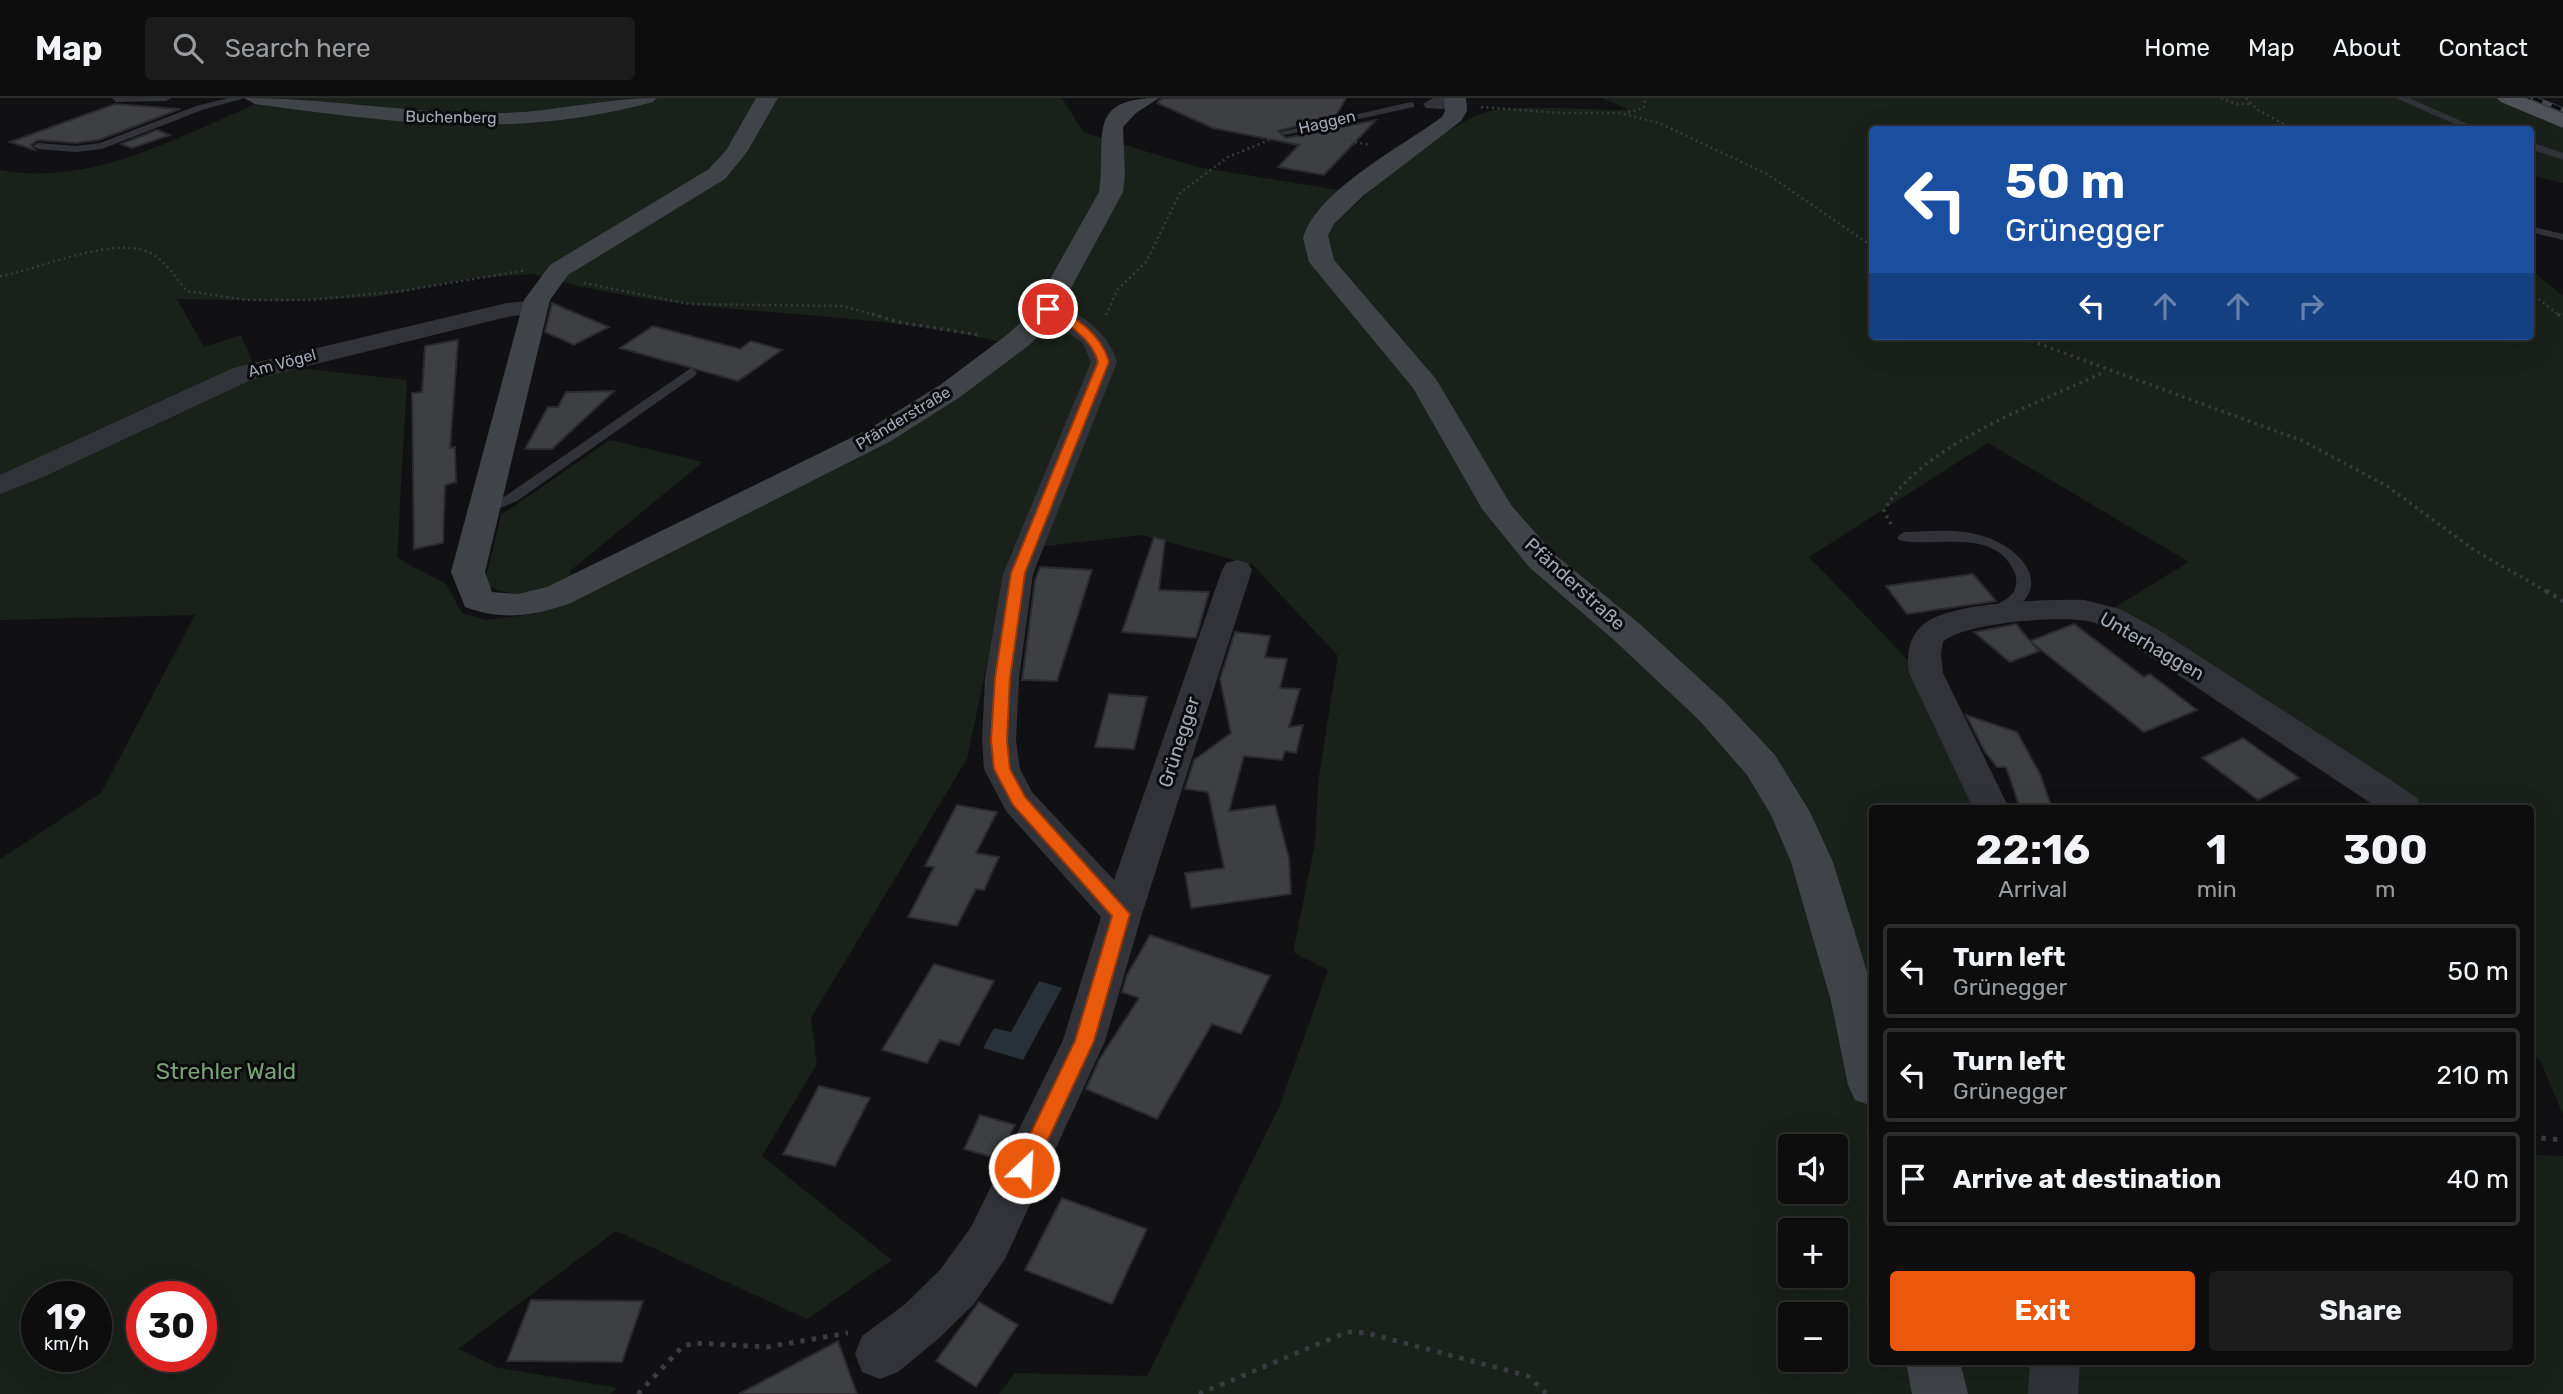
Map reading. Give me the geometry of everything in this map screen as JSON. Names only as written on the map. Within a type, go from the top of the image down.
[{"type":"main road","points":[[2508,98],[2563,121]]},
{"type":"street","name":"Buchenberg","points":[[255,98],[412,117],[465,119],[575,113],[646,98]]},
{"type":"street","points":[[483,511],[535,307],[556,273],[724,168],[747,136],[767,98]]},
{"type":"street","name":"Pfänderstraße","points":[[483,511],[468,572],[471,586],[477,598],[484,602],[517,606],[559,595],[880,435],[950,391],[1018,340],[1048,309],[1111,192],[1115,175],[1110,137],[1112,123],[1124,109],[1148,98]]},
{"type":"street","name":"Pfänderstraße","points":[[1448,102],[1450,121],[1364,184],[1320,227],[1316,237],[1322,262],[1426,385],[1498,509],[1541,560],[1628,633],[1712,711],[1761,765],[1790,812],[1812,862],[1854,1002],[1869,1071]]},
{"type":"street","name":"Am Vögel","points":[[0,485],[45,467],[206,388],[242,374],[507,310],[535,307]]},
{"type":"street","points":[[1048,309],[1076,325],[1100,348],[1103,368],[1041,509],[1018,573],[1002,678],[999,740],[1002,769],[1019,801],[1122,914]]},
{"type":"street","name":"Grünegger","points":[[880,1354],[920,1322],[957,1287],[988,1243],[1084,1041],[1122,914],[1237,570]]},
{"type":"street","name":"Unterhaggen","points":[[1990,805],[1926,673],[1922,659],[1924,644],[1933,632],[1943,625],[1979,618],[2075,610],[2101,613],[2182,662],[2399,805]]},
{"type":"street","points":[[1934,1365],[1940,1394]]},
{"type":"street","points":[[2053,1394],[2055,1365]]},
{"type":"lane","points":[[116,99],[166,98]]},
{"type":"lane","points":[[2401,98],[2463,124]]},
{"type":"lane","points":[[196,99],[235,99]]},
{"type":"lane","points":[[38,146],[76,149],[102,146],[235,99]]},
{"type":"lane","name":"Haggen","points":[[1285,132],[1411,105]]},
{"type":"lane","points":[[2534,146],[2563,157]]},
{"type":"lane","points":[[2534,230],[2563,237]]},
{"type":"lane","points":[[483,511],[512,498],[691,372]]},
{"type":"lane","points":[[1904,537],[1964,537],[1981,541],[2017,561],[2025,582],[2024,592],[2004,610],[1979,618]]},
{"type":"path","points":[[1448,102],[1547,112],[1620,113],[1642,110],[1645,98]]},
{"type":"path","points":[[2221,98],[2236,104],[2252,104]]},
{"type":"path","points":[[2246,98],[2288,126]]},
{"type":"path","points":[[1620,113],[1677,130],[1767,174],[1869,244]]},
{"type":"path","points":[[1100,348],[1120,341],[1118,330],[1105,312],[1118,289],[1146,262],[1180,193],[1228,157],[1285,132]]},
{"type":"path","points":[[1334,139],[1408,152]]},
{"type":"path","points":[[0,276],[107,249],[140,248],[167,264],[187,291],[217,298],[274,300],[391,292],[481,275],[556,273],[670,301],[728,306],[834,305],[912,325],[1018,340]]},
{"type":"path","points":[[2534,295],[2563,319]]},
{"type":"path","points":[[2029,340],[2303,441],[2387,486],[2474,550],[2563,601]]},
{"type":"path","points":[[1904,537],[1894,529],[1884,510],[1885,502],[1897,486],[1925,463],[1970,438],[2102,373]]},
{"type":"path","points":[[2534,1137],[2563,1140]]},
{"type":"path","points":[[638,1394],[682,1347],[693,1343],[767,1347],[847,1332],[860,1337],[880,1354]]},
{"type":"path","points":[[1199,1394],[1348,1332],[1367,1333],[1528,1376],[1546,1394]]},
{"type":"green space","name":"Strehler Wald","points":[[255,98],[1062,98],[1083,132],[1197,167],[1345,191],[1304,233],[1314,255],[1356,319],[1426,385],[1498,509],[1541,560],[1628,633],[1632,624],[1553,559],[1512,510],[1433,380],[1332,261],[1327,231],[1407,161],[1454,127],[1495,110],[1629,110],[1602,98],[2498,98],[2563,125],[2563,183],[2534,176],[2534,126],[1869,126],[1869,340],[2534,340],[2534,272],[2563,296],[2563,1115],[2540,1060],[2534,1054],[2534,805],[2410,805],[2110,610],[2189,562],[1988,443],[1809,557],[1931,684],[1990,805],[1869,805],[1869,1365],[2534,1365],[2534,1155],[2563,1156],[2563,1394],[999,1394],[1015,1373],[1147,1376],[1280,1105],[1328,970],[1293,952],[1315,844],[1318,782],[1338,656],[1253,565],[1142,535],[1011,550],[967,759],[811,1018],[817,1064],[762,1156],[892,1260],[807,1319],[616,1231],[458,1349],[499,1368],[618,1388],[610,1394],[0,1394],[0,859],[101,793],[195,615],[0,620],[0,170],[34,174],[69,171],[103,165],[137,154],[265,100]],"holes":[[[534,274],[592,289],[710,306],[888,323],[1005,343],[971,386],[875,446],[535,614],[486,620],[462,613],[446,584],[397,558],[407,380],[253,363],[241,335],[204,347],[177,299],[289,301],[375,297],[469,279]]]},
{"type":"green space","points":[[610,440],[703,462],[570,571],[574,579],[518,596],[484,585],[501,515]]},
{"type":"shaded area","points":[[1039,981],[1062,988],[1023,1060],[983,1048],[994,1028],[1011,1032]]},
{"type":"building","points":[[1162,98],[1346,98],[1336,116],[1278,131],[1286,138],[1376,120],[1324,175],[1278,167],[1299,145],[1213,128],[1157,103]]},
{"type":"building","points":[[115,104],[180,109],[99,140],[76,143],[38,140],[31,145],[35,150],[10,142]]},
{"type":"building","points":[[157,130],[170,135],[132,148],[121,144]]},
{"type":"building","points":[[552,303],[609,327],[574,345],[545,332]]},
{"type":"building","points":[[653,326],[740,349],[751,341],[782,350],[738,381],[620,348]]},
{"type":"building","points":[[458,340],[450,448],[455,447],[456,482],[445,485],[443,543],[414,549],[412,393],[422,392],[425,346]]},
{"type":"building","points":[[614,391],[552,449],[525,449],[548,407],[558,407],[566,392]]},
{"type":"building","points":[[1154,537],[1165,540],[1159,590],[1209,592],[1196,638],[1122,632]]},
{"type":"building","points":[[1040,567],[1092,570],[1057,681],[1022,680],[1035,581]]},
{"type":"building","points":[[1973,574],[1996,601],[1907,614],[1886,586]]},
{"type":"building","points":[[2016,624],[2030,641],[2074,624],[2144,677],[2150,674],[2197,710],[2144,732],[2031,642],[2039,651],[2010,662],[1974,632]]},
{"type":"building","points":[[1235,632],[1270,636],[1265,657],[1287,659],[1280,688],[1300,689],[1289,727],[1303,725],[1296,753],[1285,751],[1282,760],[1244,756],[1229,811],[1275,805],[1289,858],[1291,894],[1191,908],[1185,873],[1224,868],[1208,792],[1185,789],[1194,760],[1231,733],[1220,679]]},
{"type":"building","points":[[1109,694],[1147,697],[1134,749],[1095,747]]},
{"type":"building","points":[[1966,715],[2017,732],[2040,774],[2051,805],[2019,805],[2006,767],[1997,767],[1985,752]]},
{"type":"building","points":[[2243,738],[2299,778],[2258,800],[2202,758]]},
{"type":"building","points":[[957,805],[997,812],[976,853],[999,857],[984,890],[976,889],[957,926],[908,917],[934,867],[925,866]]},
{"type":"building","points":[[1150,935],[1270,976],[1241,1034],[1212,1024],[1157,1119],[1086,1089],[1099,1060],[1139,998],[1122,992],[1127,975]]},
{"type":"building","points":[[934,964],[994,981],[959,1045],[940,1040],[927,1063],[882,1050]]},
{"type":"building","points":[[819,1086],[870,1098],[835,1166],[783,1154]]},
{"type":"building","points":[[980,1115],[1015,1125],[999,1159],[964,1149]]},
{"type":"building","points":[[1062,1198],[1147,1229],[1112,1304],[1025,1270]]},
{"type":"building","points":[[531,1300],[643,1301],[622,1362],[507,1361]]},
{"type":"building","points":[[979,1302],[1018,1325],[976,1387],[936,1361]]},
{"type":"building","points":[[838,1341],[857,1394],[739,1394]]},
{"type":"railway","points":[[2533,98],[2563,110]]},
{"type":"route","points":[[1024,1168],[1084,1041],[1122,914],[1019,801],[1002,769],[999,740],[1002,678],[1018,573],[1034,526],[1104,362],[1100,348],[1087,335],[1069,320],[1048,309]]}]
